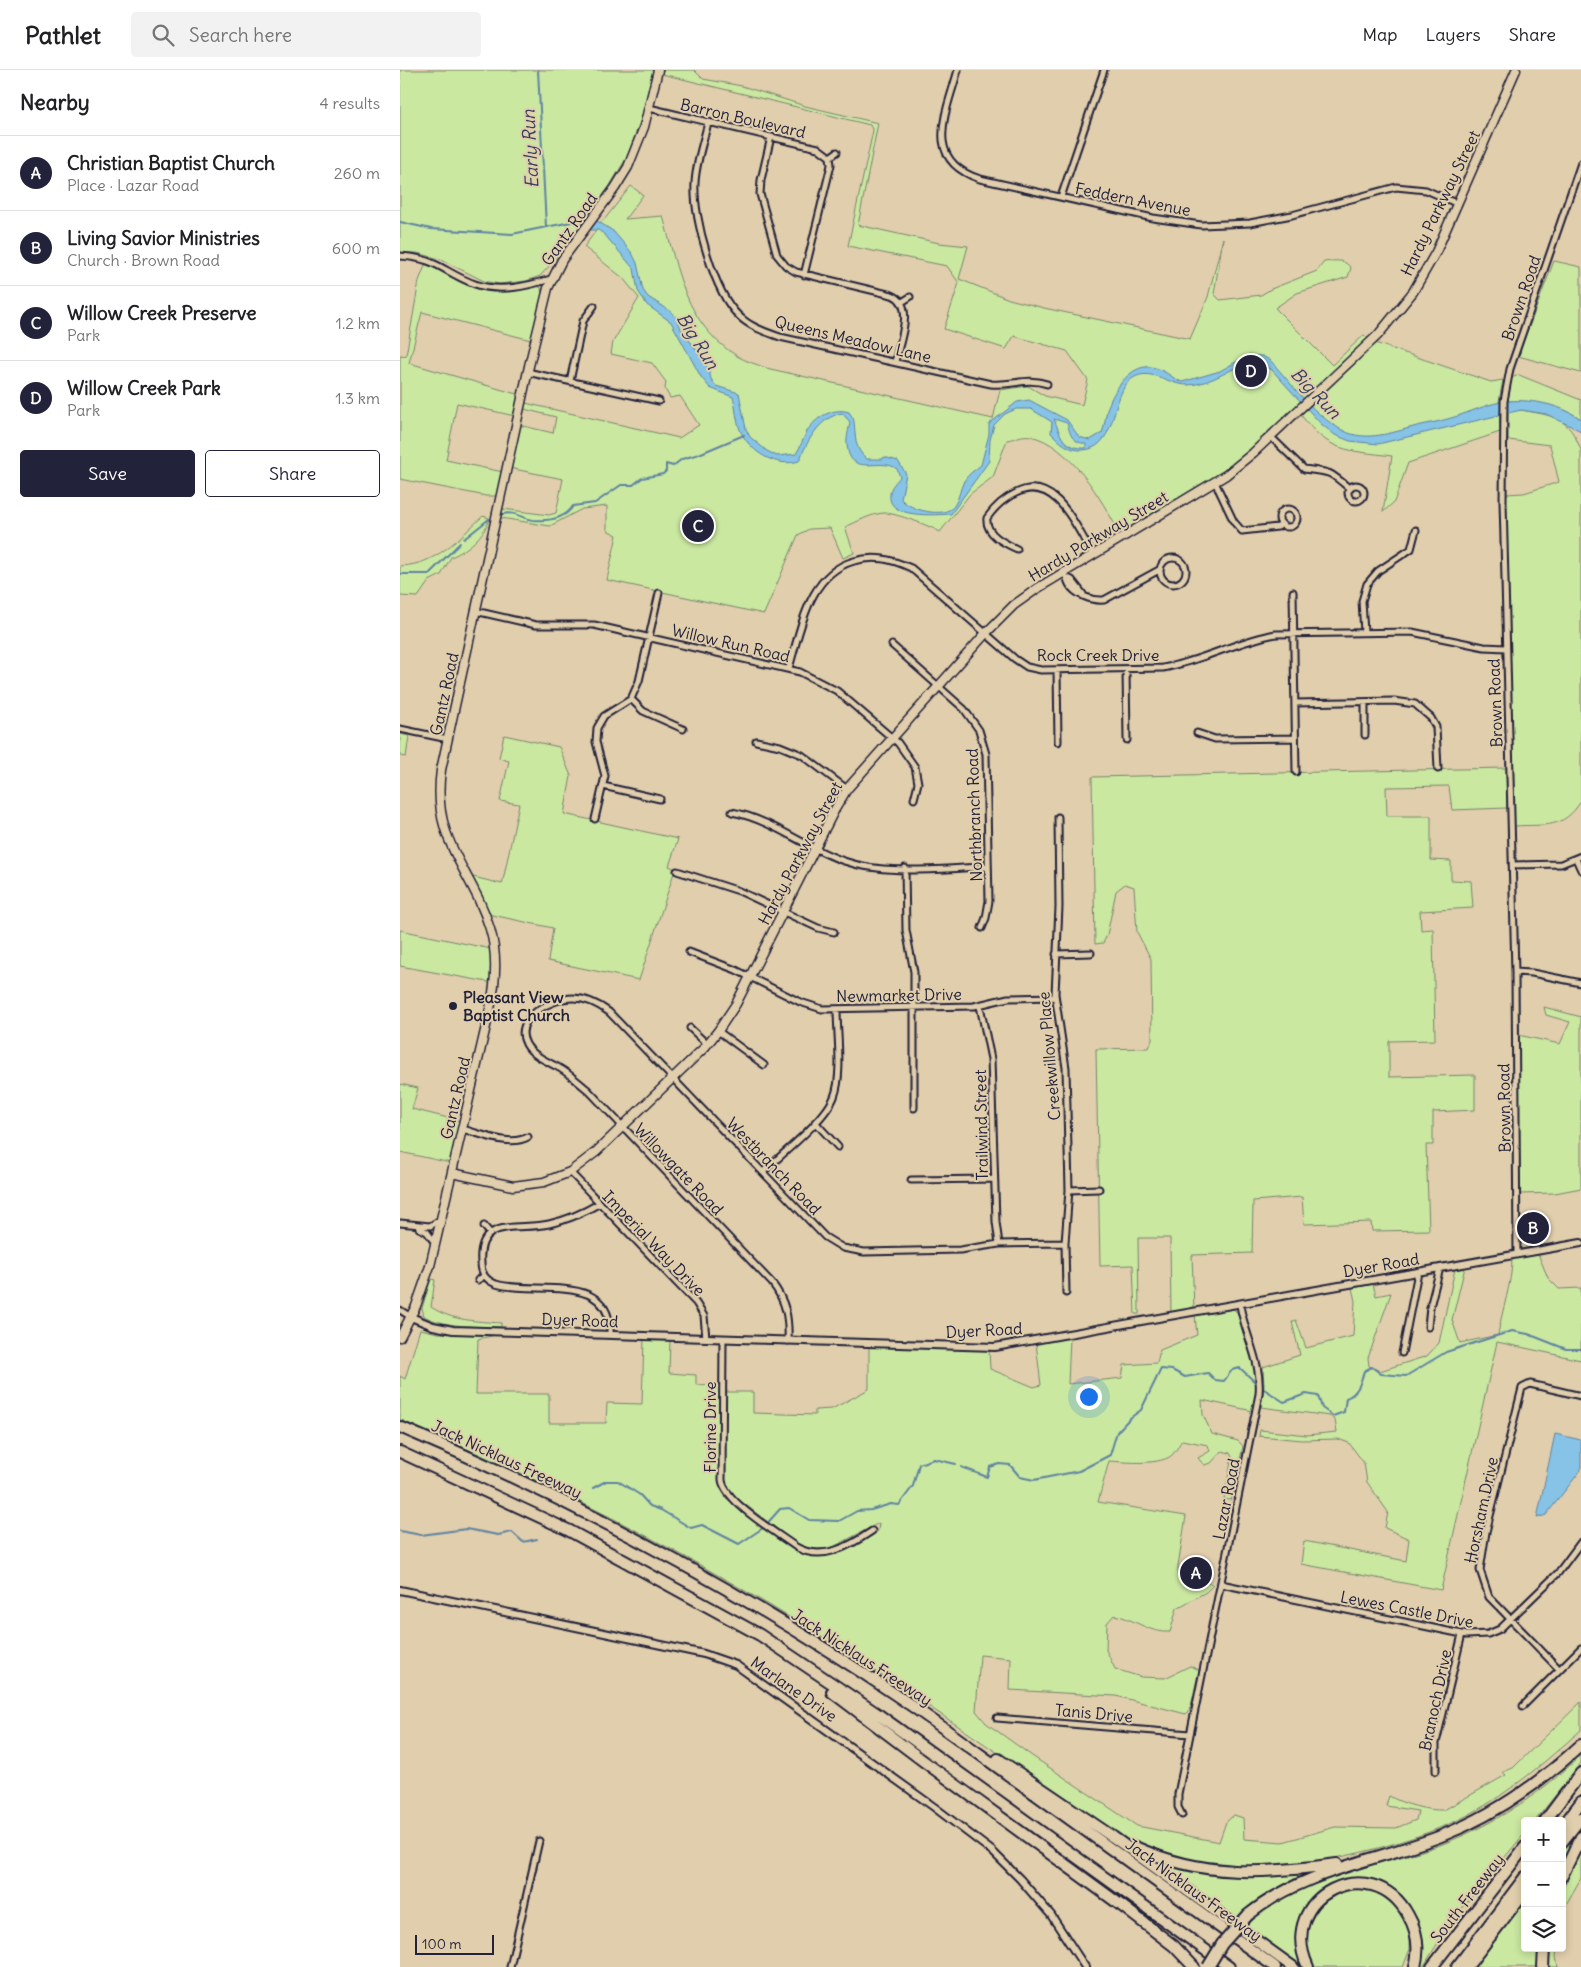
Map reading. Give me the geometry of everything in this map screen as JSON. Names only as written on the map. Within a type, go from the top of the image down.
[{"type":"highway","name":"Jack Nicklaus Freeway","points":[[400,1427],[517,1478],[634,1538],[772,1617],[934,1722],[1275,1967]]},
{"type":"highway","points":[[400,1452],[568,1530],[681,1590],[792,1656],[966,1777],[1229,1967]]},
{"type":"highway","points":[[792,1656],[827,1688],[922,1760],[1167,1940],[1194,1967]]},
{"type":"highway","points":[[934,1722],[987,1751],[1114,1837],[1293,1967]]},
{"type":"highway","points":[[1208,1967],[1222,1944],[1248,1915],[1264,1902],[1301,1882],[1441,1836],[1495,1811],[1547,1776],[1581,1745]]},
{"type":"highway","points":[[1548,1817],[1581,1774]]},
{"type":"highway","points":[[1566,1822],[1581,1802]]},
{"type":"highway","points":[[1566,1837],[1581,1818]]},
{"type":"highway","points":[[1114,1837],[1167,1860],[1219,1871],[1265,1872],[1365,1861]]},
{"type":"highway","points":[[1566,1868],[1581,1837]]},
{"type":"highway","name":"South Freeway","points":[[1432,1967],[1521,1852]]},
{"type":"highway","name":"South Freeway","points":[[1457,1967],[1521,1882]]},
{"type":"highway","points":[[1308,1967],[1300,1943],[1305,1918],[1311,1907],[1328,1891],[1342,1885],[1359,1883],[1381,1888],[1396,1897],[1403,1906],[1415,1928],[1418,1942],[1415,1967]]},
{"type":"highway","points":[[1467,1967],[1521,1897]]},
{"type":"highway","points":[[1182,1933],[1189,1944],[1216,1967]]},
{"type":"highway","points":[[1543,1967],[1544,1952]]},
{"type":"main road","name":"Gantz Road","points":[[400,1337],[412,1317],[425,1282],[441,1220],[490,1009],[496,965],[492,936],[487,918],[452,850],[441,811],[440,779],[448,739],[527,372],[551,279],[628,167],[639,142],[658,70]]},
{"type":"main road","name":"Hardy Parkway Street","points":[[452,1173],[513,1186],[544,1182],[570,1172],[596,1152],[707,1044],[718,1031],[750,977],[847,789],[986,633],[1023,598],[1066,576],[1093,555],[1215,482],[1241,463],[1373,340],[1402,306],[1428,268],[1516,70]]},
{"type":"street","name":"Feddern Avenue","points":[[958,70],[943,124],[941,140],[952,165],[965,174],[980,179],[1153,218],[1201,224],[1250,223],[1292,215],[1396,187],[1426,190],[1458,204]]},
{"type":"street","points":[[1061,197],[1104,70]]},
{"type":"street","name":"Barron Boulevard","points":[[649,108],[818,148],[830,157]]},
{"type":"street","name":"Queens Meadow Lane","points":[[708,123],[697,166],[695,194],[699,218],[715,278],[724,299],[739,317],[758,329],[780,337],[991,384],[1013,384],[1031,380],[1047,384]]},
{"type":"street","points":[[771,138],[760,180],[760,194],[777,255],[790,270],[804,275],[892,295],[902,302],[905,308],[905,317],[895,362]]},
{"type":"street","points":[[804,275],[831,165],[830,157],[837,152]]},
{"type":"street","name":"Brown Road","points":[[1517,1254],[1515,972],[1506,648],[1504,401],[1510,369],[1581,163]]},
{"type":"street","points":[[400,256],[429,260],[475,284],[495,288],[531,285],[551,279]]},
{"type":"street","points":[[902,302],[910,297]]},
{"type":"street","points":[[570,381],[584,321],[594,306]]},
{"type":"street","points":[[527,372],[659,401]]},
{"type":"street","points":[[1270,437],[1304,469],[1326,470],[1335,474],[1350,489]]},
{"type":"street","points":[[1215,482],[1234,522],[1242,532],[1278,528],[1282,524]]},
{"type":"street","points":[[1017,550],[991,533],[987,525],[987,518],[1008,496],[1022,490],[1038,489],[1058,499],[1093,555]]},
{"type":"street","points":[[1364,632],[1362,601],[1367,584],[1378,571],[1411,549],[1416,530]]},
{"type":"street","name":"Rock Creek Drive","points":[[789,668],[808,607],[820,584],[839,567],[863,558],[888,559],[910,568],[1015,659],[1027,667],[1041,670],[1163,668],[1181,665],[1253,638],[1294,634],[1412,632],[1484,647],[1506,648]]},
{"type":"street","points":[[1066,576],[1073,588],[1092,600],[1104,600],[1159,570],[1172,558],[1176,558],[1186,567],[1187,572],[1177,584],[1172,585],[1161,578],[1159,570]]},
{"type":"street","points":[[1293,592],[1296,772]]},
{"type":"street","points":[[595,820],[603,786],[604,768],[596,742],[597,728],[604,716],[631,699],[639,681],[659,593]]},
{"type":"street","name":"Willow Run Road","points":[[475,611],[536,625],[594,625],[789,668],[837,691],[892,739],[915,767],[918,783],[914,799]]},
{"type":"street","name":"Northbranch Road","points":[[892,645],[972,718],[984,741],[987,766],[989,901],[982,928]]},
{"type":"street","points":[[1126,669],[1128,740]]},
{"type":"street","points":[[1057,670],[1058,742]]},
{"type":"street","points":[[631,699],[643,711],[683,730]]},
{"type":"street","points":[[1365,702],[1365,735]]},
{"type":"street","points":[[1295,703],[1405,702],[1415,704],[1424,710],[1436,727],[1438,769]]},
{"type":"street","points":[[400,729],[448,739]]},
{"type":"street","points":[[1197,733],[1215,739],[1295,738]]},
{"type":"street","points":[[756,741],[780,746],[796,752],[847,789]]},
{"type":"street","points":[[603,786],[660,799]]},
{"type":"street","points":[[732,812],[753,816],[816,848],[856,865],[872,868],[988,867]]},
{"type":"street","name":"Creekwillow Place","points":[[1058,817],[1059,906],[1055,997],[1066,1068],[1069,1190],[1065,1243],[1066,1293]]},
{"type":"street","points":[[1512,865],[1561,864],[1579,857],[1581,870]]},
{"type":"street","points":[[905,868],[906,930],[913,960],[915,1007],[914,1108]]},
{"type":"street","points":[[677,870],[739,891],[818,928],[834,932]]},
{"type":"street","name":"Newmarket Drive","points":[[689,952],[750,977],[810,1007],[837,1009],[980,1006],[1008,998],[1055,997]]},
{"type":"street","points":[[1056,954],[1091,953]]},
{"type":"street","points":[[1515,972],[1532,973],[1581,983]]},
{"type":"street","name":"Westbranch Road","points":[[524,1034],[528,1020],[537,1011],[566,998],[583,999],[609,1012],[825,1237],[849,1250],[864,1252],[960,1250],[999,1244],[1065,1243]]},
{"type":"street","name":"Trailwind Street","points":[[980,1006],[991,1059],[994,1179],[999,1244]]},
{"type":"street","points":[[763,1172],[830,1105],[837,1087],[837,1009]]},
{"type":"street","points":[[690,1028],[707,1044]]},
{"type":"street","points":[[718,1031],[764,1066]]},
{"type":"street","name":"Willowgate Road","points":[[524,1034],[525,1043],[530,1050],[575,1079],[779,1292],[787,1314],[788,1341]]},
{"type":"street","points":[[815,1122],[838,1147]]},
{"type":"street","points":[[462,1130],[506,1140],[519,1141],[528,1137]]},
{"type":"street","name":"Imperial Way Drive","points":[[570,1172],[696,1303],[704,1316],[706,1338]]},
{"type":"street","points":[[911,1180],[994,1179]]},
{"type":"street","points":[[1069,1190],[1099,1189]]},
{"type":"street","points":[[600,1203],[568,1220],[531,1227],[497,1229],[484,1240],[480,1256],[481,1270],[490,1281],[502,1286],[586,1293],[594,1297],[606,1310],[610,1335]]},
{"type":"street","points":[[400,1223],[414,1226],[430,1226],[441,1220]]},
{"type":"street","points":[[414,1226],[427,1232],[435,1243]]},
{"type":"street","points":[[484,1226],[490,1233]]},
{"type":"street","name":"Dyer Road","points":[[412,1317],[433,1326],[453,1330],[995,1347],[1581,1244]]},
{"type":"street","points":[[1428,1327],[1430,1307],[1440,1268]]},
{"type":"street","points":[[1402,1353],[1418,1272]]},
{"type":"street","points":[[478,1280],[484,1276]]},
{"type":"street","name":"Lazar Road","points":[[1182,1815],[1177,1798],[1260,1385],[1259,1366],[1242,1319],[1240,1305]]},
{"type":"street","points":[[400,1310],[412,1317]]},
{"type":"street","name":"Florine Drive","points":[[723,1338],[723,1485],[731,1499],[801,1550],[818,1553],[828,1552],[851,1545],[872,1531]]},
{"type":"street","name":"Horsham Drive","points":[[1559,1670],[1488,1597],[1480,1570],[1486,1532],[1522,1388],[1530,1384],[1581,1396]]},
{"type":"street","name":"Lewes Castle Drive","points":[[1221,1584],[1462,1634],[1488,1634],[1500,1629],[1558,1573],[1581,1542]]},
{"type":"street","name":"Marlane Drive","points":[[400,1590],[704,1654],[736,1665],[934,1807],[992,1852],[1041,1903],[1086,1967]]},
{"type":"street","name":"Branoch Drive","points":[[1436,1771],[1436,1743],[1462,1634]]},
{"type":"street","points":[[1523,1706],[1581,1648]]},
{"type":"street","name":"Tanis Drive","points":[[997,1718],[1190,1734]]},
{"type":"street","points":[[510,1967],[539,1841]]},
{"type":"green space","points":[[400,70],[653,70],[643,113],[627,157],[609,187],[553,262],[540,276],[526,281],[499,284],[484,281],[440,259],[417,253],[400,253]]},
{"type":"green space","points":[[663,70],[694,70],[703,79],[742,86],[805,106],[878,123],[858,225],[939,243],[968,246],[959,279],[1009,299],[1190,339],[1208,297],[1223,238],[1214,294],[1220,300],[1261,295],[1271,289],[1317,271],[1324,262],[1342,261],[1351,268],[1348,277],[1297,293],[1275,308],[1332,365],[1364,335],[1369,339],[1244,455],[1218,475],[1120,534],[1094,490],[1071,462],[1045,441],[1024,436],[1007,440],[993,477],[970,494],[940,532],[897,515],[875,514],[845,527],[854,553],[843,558],[830,528],[809,529],[798,535],[764,614],[607,580],[617,535],[607,530],[607,506],[582,509],[550,526],[501,518],[503,509],[549,515],[556,513],[563,479],[509,468],[519,425],[553,433],[556,417],[524,409],[525,403],[679,438],[699,425],[680,396],[670,398],[665,389],[666,382],[652,363],[611,354],[613,342],[639,298],[623,278],[584,247],[601,224],[600,222],[604,220],[631,186],[643,195],[625,219],[663,216],[679,276],[695,312],[720,343],[747,361],[766,368],[993,419],[1000,390],[1028,386],[1045,396],[1082,405],[1088,380],[1067,351],[1014,336],[1006,349],[944,329],[959,283],[947,266],[848,246],[873,131],[870,125],[662,74]]},
{"type":"green space","points":[[1554,261],[1581,267],[1581,373],[1518,356]]},
{"type":"green space","points":[[426,263],[483,287],[506,290],[538,286],[541,288],[542,295],[531,340],[422,312],[409,363],[520,395],[515,416],[457,403],[446,460],[503,472],[498,496],[486,496],[400,479],[400,355],[406,356],[419,281]]},
{"type":"green space","points":[[1375,343],[1491,382],[1503,380],[1499,401],[1500,432],[1408,463],[1394,502],[1383,512],[1392,456],[1340,448],[1321,437],[1301,415]]},
{"type":"green space","points":[[1519,375],[1581,400],[1581,419],[1555,407],[1537,403],[1508,401],[1511,378]]},
{"type":"green space","points":[[1521,410],[1551,416],[1565,424],[1571,430],[1581,450],[1581,801],[1567,817],[1552,824],[1514,826],[1506,494],[1524,493],[1559,482],[1550,445],[1508,440],[1508,411]]},
{"type":"green space","points":[[483,516],[489,518],[480,536],[469,547],[451,557],[441,575],[429,581],[418,597],[400,596],[400,566],[413,565],[435,556],[455,542]]},
{"type":"green space","points":[[400,734],[409,736],[406,757],[400,756]]},
{"type":"green space","points":[[504,735],[559,747],[571,776],[564,814],[678,839],[669,866],[675,869],[639,980],[548,961],[553,928],[488,914],[469,876],[502,884],[504,876],[519,804],[500,801],[509,761],[499,758]]},
{"type":"green space","points":[[1506,768],[1507,808],[1452,810],[1449,786],[1386,787],[1387,816],[1431,816],[1431,860],[1451,861],[1451,880],[1471,881],[1473,908],[1420,911],[1421,930],[1433,929],[1435,1040],[1389,1041],[1389,1077],[1475,1075],[1475,1110],[1433,1112],[1433,1145],[1426,1145],[1429,1230],[1372,1231],[1371,1222],[1304,1224],[1302,1197],[1253,1201],[1252,1253],[1192,1255],[1194,1310],[1171,1314],[1170,1238],[1138,1238],[1139,1314],[1135,1314],[1133,1265],[1100,1266],[1096,1049],[1149,1048],[1152,1040],[1151,959],[1137,932],[1134,887],[1125,884],[1116,891],[1107,935],[1103,943],[1095,944],[1092,777]]},
{"type":"green space","points":[[400,930],[491,949],[492,979],[488,982],[400,966]]},
{"type":"green space","points":[[1544,1007],[1581,1017],[1581,1188],[1555,1193],[1520,1194],[1518,1035],[1560,1044],[1570,1022],[1546,1015]]},
{"type":"green space","points":[[400,1084],[418,1088],[412,1109],[460,1121],[451,1163],[400,1152]]},
{"type":"green space","points":[[1538,1254],[1548,1278],[1559,1289],[1581,1288],[1581,1360],[1497,1342],[1441,1590],[1301,1564],[1304,1541],[1406,1561],[1409,1539],[1385,1528],[1388,1512],[1367,1482],[1364,1463],[1349,1443],[1338,1439],[1302,1440],[1259,1436],[1260,1430],[1307,1435],[1337,1432],[1335,1420],[1330,1416],[1261,1407],[1264,1386],[1263,1367],[1300,1355],[1292,1322],[1296,1320],[1306,1348],[1353,1336],[1355,1301],[1352,1288],[1373,1284],[1376,1296],[1391,1293],[1368,1358],[1369,1366],[1380,1371],[1427,1356],[1439,1343],[1455,1269],[1465,1267],[1452,1320],[1460,1343],[1498,1335],[1512,1259]]},
{"type":"green space","points":[[431,1279],[435,1280],[431,1307],[456,1318],[501,1323],[501,1327],[442,1323],[424,1316],[422,1308]]},
{"type":"green space","points":[[1233,1309],[1238,1313],[1253,1361],[1256,1385],[1253,1411],[1202,1400],[1203,1415],[1212,1434],[1238,1441],[1243,1446],[1231,1500],[1224,1499],[1232,1457],[1230,1453],[1222,1451],[1211,1463],[1204,1465],[1198,1458],[1210,1451],[1208,1445],[1182,1440],[1176,1451],[1168,1458],[1152,1462],[1109,1461],[1098,1502],[1186,1516],[1178,1575],[1193,1583],[1210,1583],[1213,1585],[1206,1592],[1177,1608],[1170,1632],[1156,1631],[1114,1615],[1107,1623],[1106,1650],[1115,1669],[1141,1677],[1165,1678],[1190,1666],[1199,1670],[1190,1710],[1186,1714],[1116,1696],[1010,1690],[1011,1658],[980,1655],[976,1711],[986,1723],[1137,1826],[1219,1842],[1226,1822],[1234,1815],[1243,1818],[1244,1839],[1283,1842],[1335,1827],[1396,1828],[1416,1820],[1418,1811],[1386,1806],[1389,1796],[1416,1806],[1444,1810],[1506,1775],[1503,1772],[1513,1768],[1581,1702],[1581,1730],[1528,1775],[1500,1796],[1470,1814],[1413,1838],[1379,1848],[1342,1857],[1270,1868],[1237,1869],[1209,1867],[1162,1854],[1116,1835],[942,1715],[764,1602],[641,1533],[582,1503],[492,1460],[400,1420],[400,1376],[405,1379],[420,1329],[438,1333],[496,1335],[478,1339],[476,1394],[549,1394],[549,1423],[606,1423],[607,1403],[642,1404],[644,1339],[670,1339],[669,1373],[696,1375],[696,1385],[720,1384],[720,1475],[722,1489],[726,1498],[780,1540],[797,1549],[814,1553],[832,1552],[853,1545],[878,1531],[879,1523],[831,1548],[801,1547],[730,1493],[725,1482],[725,1392],[753,1392],[753,1413],[815,1415],[815,1410],[832,1409],[869,1389],[869,1346],[989,1349],[990,1369],[1034,1387],[1041,1385],[1036,1343],[1070,1337],[1068,1384],[1122,1378],[1124,1365],[1157,1363],[1160,1350],[1197,1335],[1195,1315]]},
{"type":"green space","points":[[1581,1755],[1581,1763],[1538,1817],[1521,1817],[1521,1838],[1452,1920],[1423,1967],[1419,1967],[1422,1940],[1419,1927],[1413,1915],[1406,1904],[1396,1895],[1373,1881],[1312,1901],[1298,1966],[1246,1927],[1265,1909],[1287,1895],[1311,1884],[1440,1845],[1479,1828],[1533,1795]]},
{"type":"green space","points":[[1574,1835],[1576,1836],[1566,1857],[1566,1844]]},
{"type":"green space","points":[[1581,1847],[1581,1878],[1566,1904],[1566,1881]]},
{"type":"green space","points":[[1135,1851],[1243,1876],[1301,1875],[1266,1895],[1235,1921]]},
{"type":"green space","points":[[1366,1887],[1395,1901],[1410,1927],[1410,1949],[1403,1967],[1311,1967],[1307,1959],[1305,1926],[1316,1905],[1341,1889]]},
{"type":"green space","points":[[1521,1903],[1521,1952],[1541,1952],[1539,1967],[1472,1967]]},
{"type":"green space","points":[[1550,1952],[1557,1952],[1558,1967],[1549,1967]]},
{"type":"water","points":[[594,219],[613,231],[632,253],[637,263],[643,290],[648,297],[672,312],[678,320],[681,329],[698,352],[716,386],[739,393],[746,429],[750,437],[767,451],[777,456],[796,454],[807,431],[815,421],[831,412],[849,412],[854,421],[858,447],[863,455],[867,459],[883,459],[884,457],[898,461],[906,474],[901,499],[912,507],[927,512],[943,512],[954,506],[966,479],[981,465],[989,434],[989,424],[1017,402],[1029,400],[1067,420],[1079,437],[1090,440],[1102,433],[1109,403],[1123,381],[1136,370],[1143,367],[1160,370],[1182,382],[1220,371],[1248,355],[1262,356],[1270,360],[1304,399],[1323,417],[1344,431],[1359,436],[1391,433],[1445,420],[1494,403],[1518,401],[1537,402],[1565,410],[1581,419],[1581,431],[1546,414],[1521,410],[1378,444],[1350,441],[1335,435],[1321,424],[1272,370],[1256,360],[1206,382],[1197,384],[1181,384],[1146,374],[1133,378],[1126,385],[1121,395],[1109,430],[1103,439],[1095,447],[1084,450],[1070,448],[1062,443],[1051,433],[1052,422],[1031,409],[1016,409],[1005,414],[994,425],[990,440],[989,461],[951,514],[913,514],[896,508],[891,502],[891,489],[900,477],[897,469],[883,465],[860,464],[849,455],[847,436],[850,422],[842,413],[827,420],[815,431],[799,461],[791,463],[774,460],[766,457],[751,446],[745,440],[739,428],[733,397],[710,388],[701,377],[671,322],[647,305],[638,291],[634,269],[604,234],[598,230],[591,230],[588,227]],"holes":[[[1054,419],[1067,423],[1072,437],[1086,444],[1086,448],[1078,448],[1068,444],[1061,436]]]},
{"type":"water","points":[[1555,1434],[1581,1440],[1581,1470],[1546,1515],[1537,1518]]},
{"type":"waterway","name":"Early Run","points":[[538,70],[546,227]]},
{"type":"waterway","name":"Big Run","points":[[400,222],[431,229],[512,234],[588,220]]},
{"type":"waterway","points":[[502,514],[516,514],[533,520],[555,518],[565,514],[573,506],[595,503],[621,485],[633,485],[642,478],[663,474],[666,471],[666,464],[673,466],[682,459],[744,435]]},
{"type":"waterway","points":[[464,539],[489,519]]},
{"type":"waterway","points":[[400,574],[429,574],[460,543]]},
{"type":"waterway","points":[[1264,1389],[1284,1402],[1306,1394],[1318,1396],[1322,1408],[1333,1416],[1344,1412],[1346,1398],[1356,1391],[1364,1371],[1372,1367],[1381,1374],[1406,1376],[1446,1352],[1512,1331],[1528,1334],[1566,1349],[1581,1349]]},
{"type":"waterway","points":[[961,1467],[987,1477],[990,1467],[999,1464],[1010,1465],[1020,1477],[1034,1480],[1079,1471],[1110,1455],[1117,1432],[1130,1418],[1141,1410],[1161,1369],[1172,1370],[1185,1377],[1208,1373],[1215,1380],[1224,1381],[1232,1370],[1240,1368],[1255,1382]]},
{"type":"waterway","points":[[593,1488],[606,1481],[618,1481],[640,1495],[650,1506],[661,1510],[691,1528],[702,1525],[739,1544],[763,1528],[780,1509],[789,1508],[809,1520],[839,1521],[857,1511],[871,1510],[891,1504],[899,1505],[913,1486],[919,1464],[934,1459],[956,1464]]},
{"type":"waterway","points":[[400,1531],[421,1535],[466,1529],[498,1535],[512,1532],[523,1542],[537,1539]]},
{"type":"place","name":"Willow Creek Park","points":[[1251,371]]},
{"type":"place","name":"Willow Creek Preserve","points":[[698,526]]},
{"type":"place","name":"Pleasant View Baptist Church","points":[[453,1006]]},
{"type":"place","name":"Living Savior Ministries","points":[[1533,1228]]},
{"type":"place","name":"Christian Baptist Church","points":[[1196,1573]]}]
